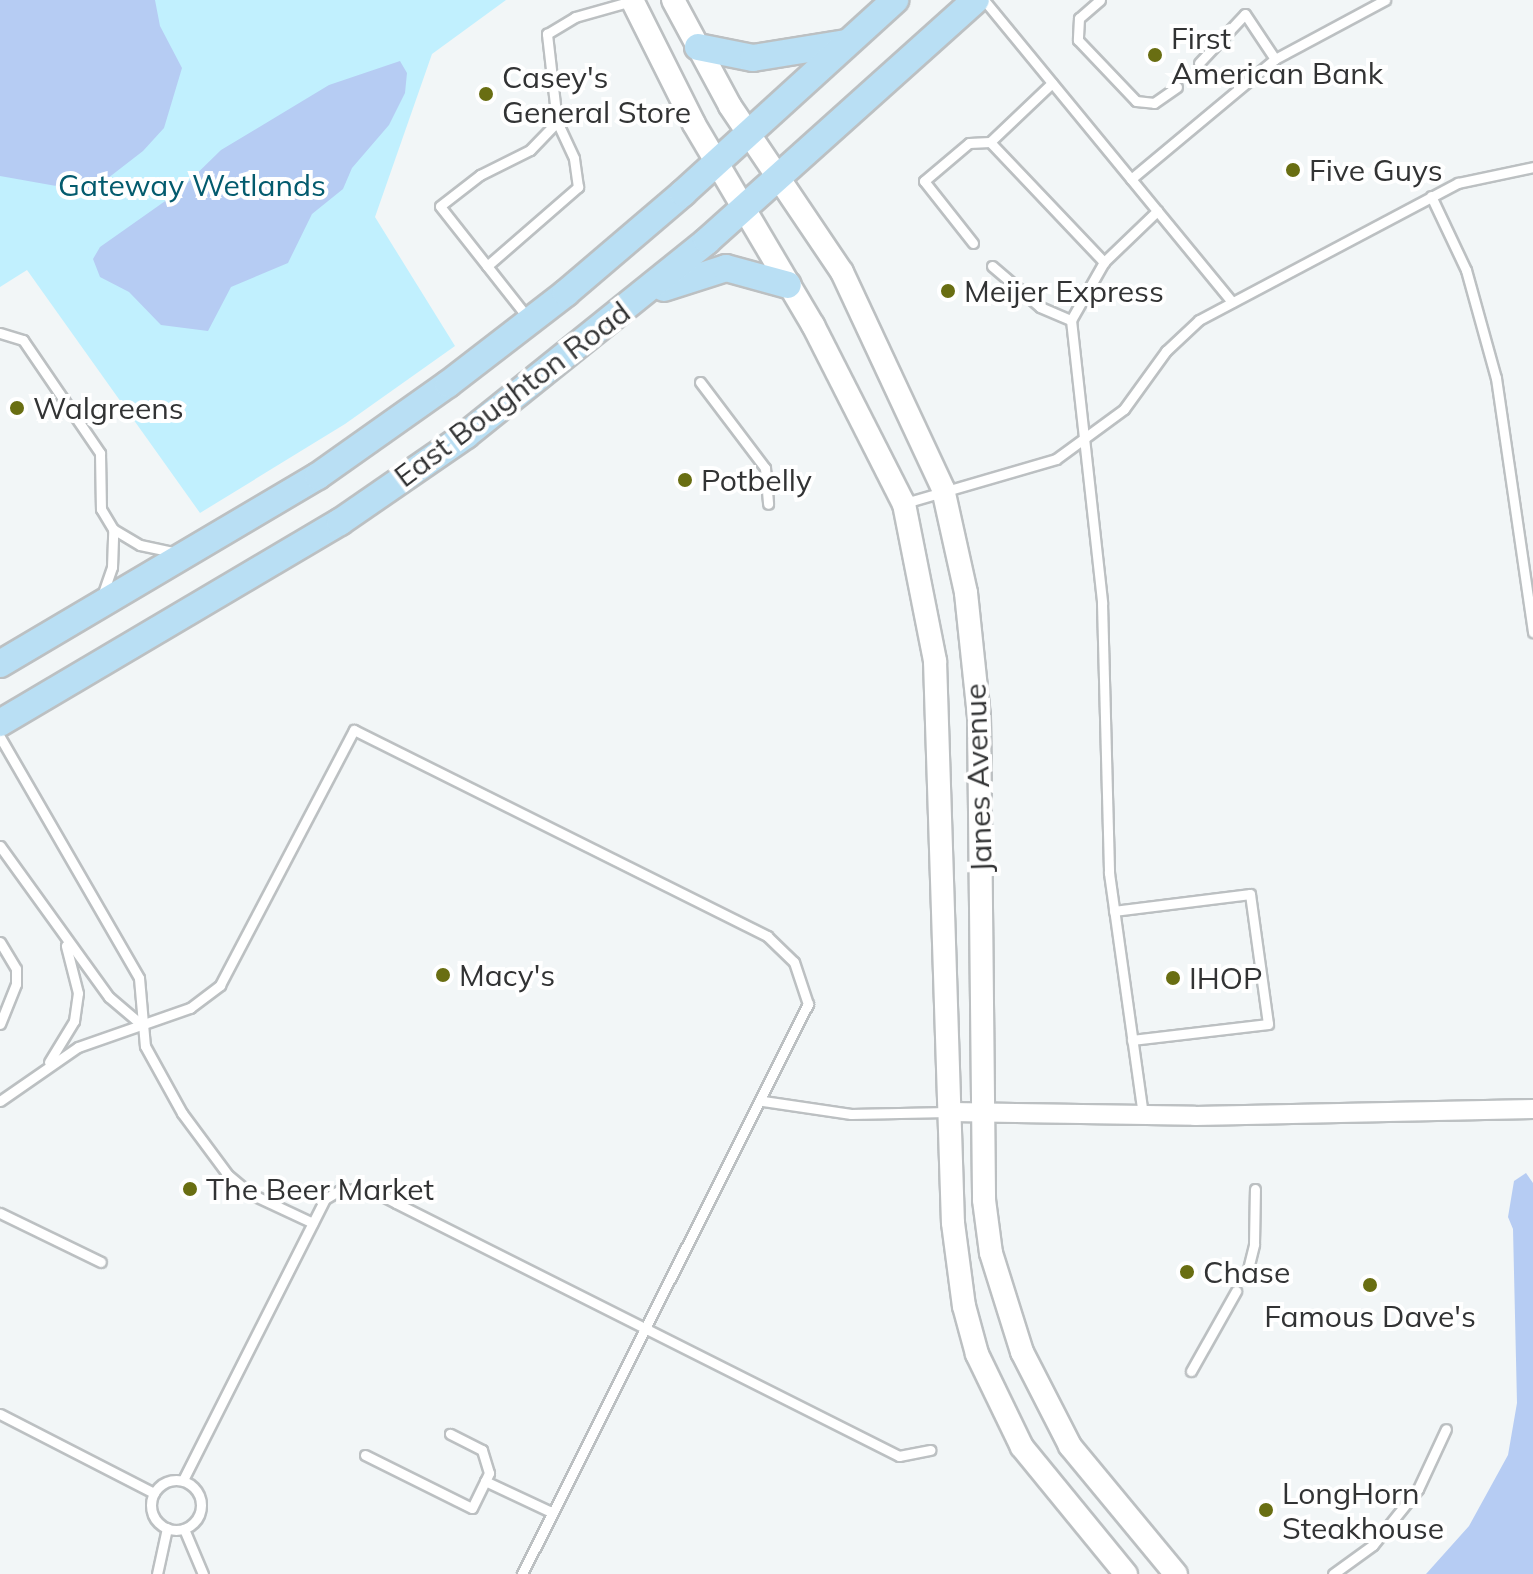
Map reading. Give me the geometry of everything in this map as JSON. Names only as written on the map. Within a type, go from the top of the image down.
[{"type":"main road","name":"East Boughton Road","points":[[0,664],[318,476],[530,321],[895,0]]},
{"type":"main road","name":"East Boughton Road","points":[[0,723],[340,522],[466,435],[638,299],[743,210],[976,0]]},
{"type":"main road","points":[[698,47],[760,58],[849,42]]},
{"type":"main road","points":[[638,299],[704,272],[726,268],[788,285]]},
{"type":"street","name":"Janes Avenue","points":[[673,0],[698,47],[842,272],[943,489],[966,593],[979,716],[984,1200],[991,1253],[1022,1352],[1070,1446],[1176,1574]]},
{"type":"street","name":"Janes Avenue","points":[[632,1],[715,160],[788,285],[904,504],[935,661],[957,1263],[977,1354],[1022,1447],[1126,1574]]},
{"type":"street","points":[[951,1112],[1143,1115],[1533,1109]]},
{"type":"lane","points":[[984,0],[1232,302]]},
{"type":"lane","points":[[1100,0],[1079,18],[1078,40],[1136,101],[1154,103],[1177,87]]},
{"type":"lane","points":[[1131,179],[1275,59],[1385,0]]},
{"type":"lane","points":[[487,266],[578,187],[574,158],[557,122],[547,34],[575,17],[632,1]]},
{"type":"lane","points":[[1199,63],[1245,14],[1275,59]]},
{"type":"lane","points":[[973,243],[924,181],[969,143],[990,142],[1052,83]]},
{"type":"lane","points":[[530,321],[440,206],[480,175],[530,150],[557,122]]},
{"type":"lane","points":[[990,142],[1104,262]]},
{"type":"lane","points":[[904,504],[943,489],[1056,459],[1124,409],[1166,351],[1199,320],[1458,183],[1533,167]]},
{"type":"lane","points":[[1431,196],[1466,270],[1496,378],[1533,632]]},
{"type":"lane","points":[[1143,1115],[1114,911],[1102,603],[1085,482],[1086,437],[1071,320],[1104,262],[1157,211]]},
{"type":"lane","points":[[992,266],[1040,307],[1071,320]]},
{"type":"lane","points":[[0,333],[23,340],[100,453],[101,509],[113,529],[140,545],[184,554]]},
{"type":"lane","points":[[700,382],[765,468],[768,504]]},
{"type":"lane","points":[[99,605],[112,567],[113,529]]},
{"type":"lane","points":[[0,1101],[44,1068],[101,1036],[190,1008],[220,985],[354,730],[767,936],[794,962],[808,1004],[649,1328],[549,1511],[522,1574]]},
{"type":"lane","points":[[0,737],[139,978],[142,1025],[156,1071],[228,1175],[251,1194],[313,1223]]},
{"type":"lane","points":[[0,846],[63,939],[92,969],[109,997],[142,1025]]},
{"type":"lane","points":[[1114,911],[1250,894],[1268,1024],[1132,1040]]},
{"type":"lane","points":[[44,1068],[74,1021],[76,979],[63,939]]},
{"type":"lane","points":[[0,942],[16,969],[16,984],[0,1024]]},
{"type":"lane","points":[[763,1101],[851,1114],[951,1112]]},
{"type":"lane","points":[[183,1480],[313,1223],[333,1195],[369,1189],[899,1456],[930,1450]]},
{"type":"lane","points":[[1246,1277],[1254,1244],[1255,1189]]},
{"type":"lane","points":[[0,1213],[101,1262]]},
{"type":"lane","points":[[1191,1371],[1236,1291]]},
{"type":"lane","points":[[0,1414],[154,1493]]},
{"type":"lane","points":[[1333,1574],[1373,1545],[1418,1489],[1446,1429]]},
{"type":"lane","points":[[365,1455],[472,1508],[489,1473],[482,1450],[450,1434]]},
{"type":"lane","points":[[183,1480],[197,1489],[202,1504],[197,1520],[184,1529],[167,1528],[151,1509],[154,1493],[166,1481],[183,1480]]},
{"type":"lane","points":[[485,1481],[549,1511]]},
{"type":"lane","points":[[157,1574],[167,1528]]},
{"type":"lane","points":[[184,1529],[203,1574]]},
{"type":"green space","name":"Gateway Wetlands","points":[[0,0],[506,0],[432,54],[375,217],[455,346],[345,424],[200,513],[27,270],[0,287]]},
{"type":"shaded area","points":[[0,0],[155,0],[160,26],[182,68],[164,128],[143,151],[90,192],[0,176]]},
{"type":"shaded area","points":[[400,61],[407,73],[405,93],[389,125],[352,168],[343,189],[312,214],[288,263],[231,287],[208,331],[161,325],[129,292],[100,277],[93,259],[100,247],[178,192],[221,150],[329,85]]},
{"type":"shaded area","points":[[1526,1173],[1533,1183],[1533,1574],[1426,1574],[1469,1526],[1508,1455],[1517,1403],[1513,1229],[1508,1217],[1514,1181]]},
{"type":"place","name":"First American Bank","points":[[1155,55]]},
{"type":"place","name":"Casey's General Store","points":[[486,94]]},
{"type":"place","name":"Five Guys","points":[[1293,170]]},
{"type":"place","name":"Meijer Express","points":[[948,291]]},
{"type":"place","name":"Walgreens","points":[[17,408]]},
{"type":"place","name":"Potbelly","points":[[685,480]]},
{"type":"place","name":"Macy's","points":[[443,975]]},
{"type":"place","name":"IHOP","points":[[1173,978]]},
{"type":"place","name":"The Beer Market","points":[[190,1189]]},
{"type":"place","name":"Chase","points":[[1187,1272]]},
{"type":"place","name":"Famous Dave's","points":[[1370,1285]]},
{"type":"place","name":"LongHorn Steakhouse","points":[[1266,1510]]}]
